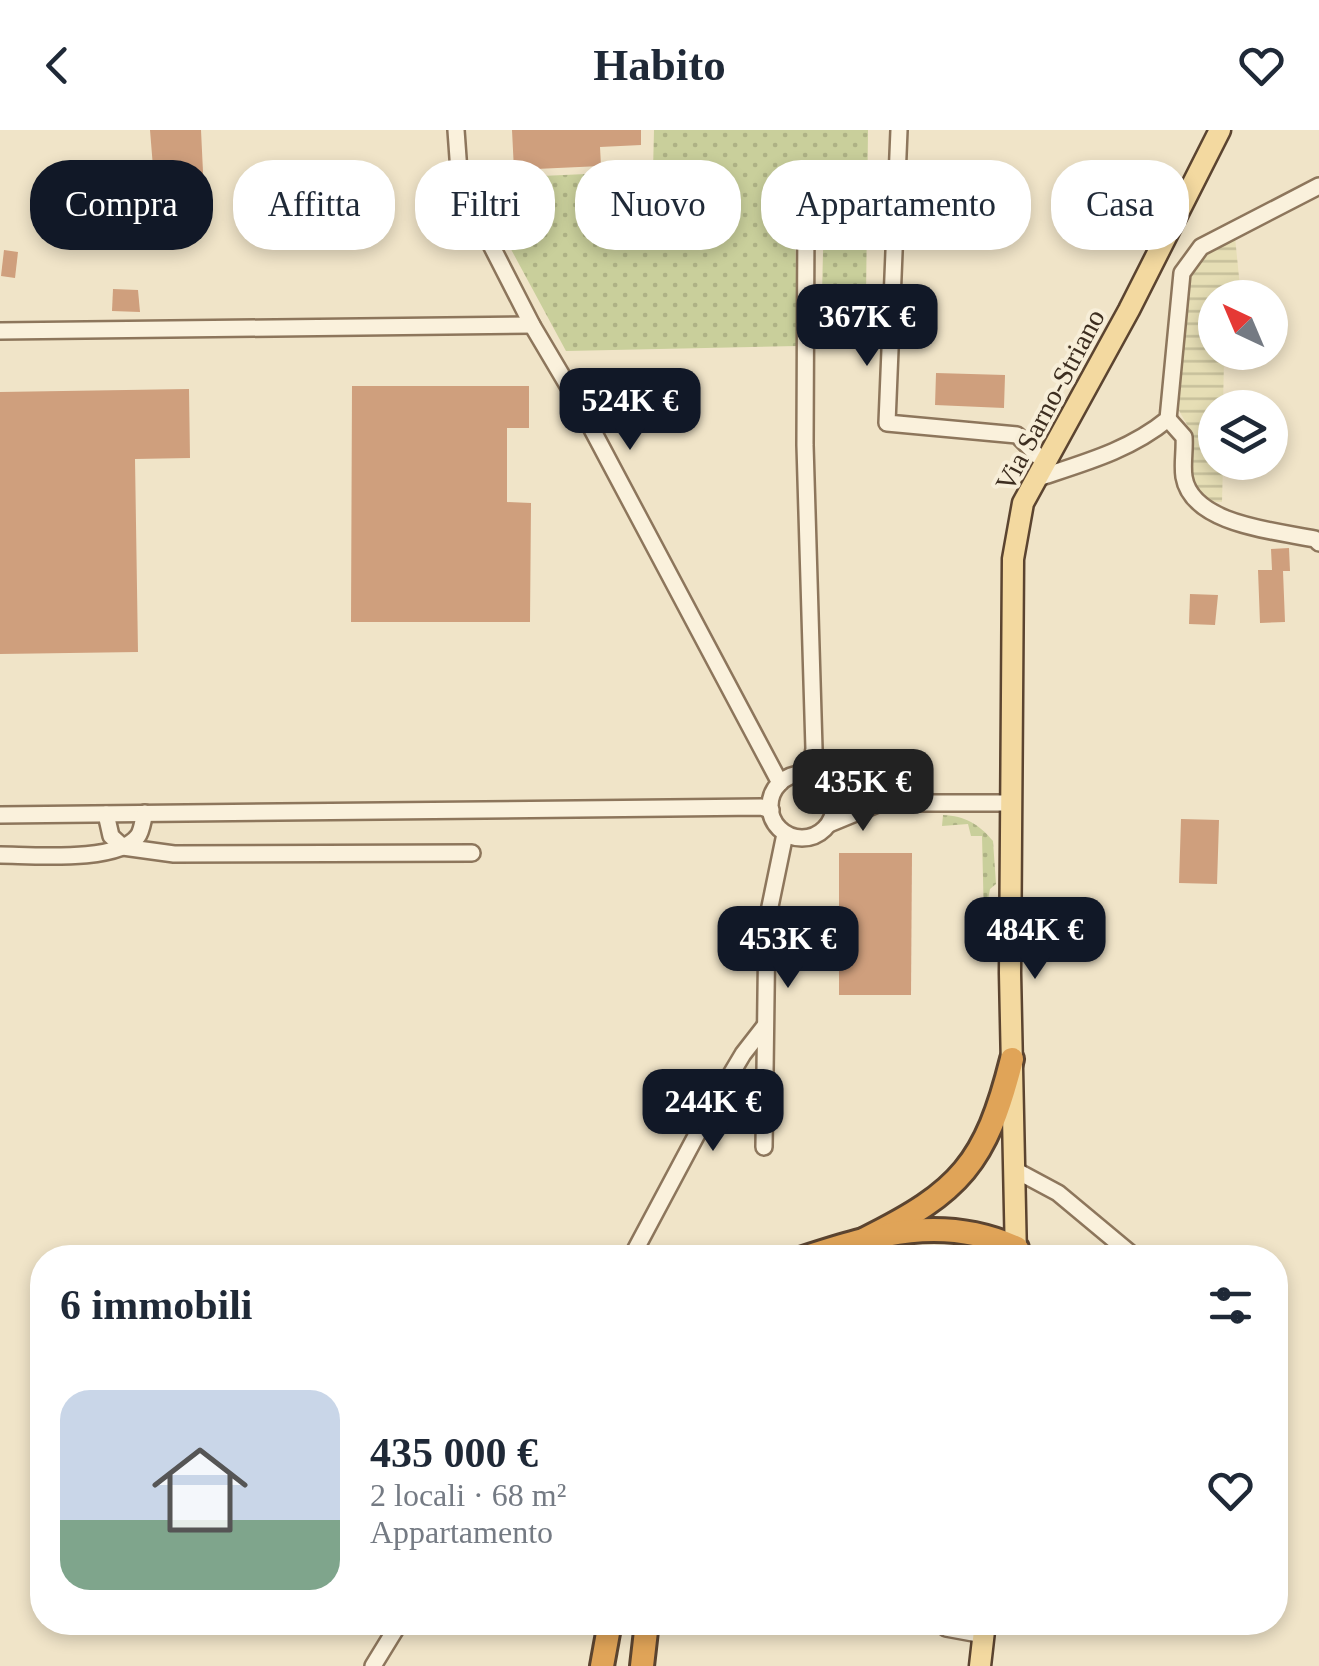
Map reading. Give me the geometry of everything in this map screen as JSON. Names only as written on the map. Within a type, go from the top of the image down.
[{"type":"highway","points":[[843,1245],[914,1214],[963,1173],[982,1148],[1012,1060]]},
{"type":"highway","points":[[865,1238],[928,1229],[968,1230],[1000,1245]]},
{"type":"highway","points":[[604,1666],[608,1635]]},
{"type":"highway","points":[[642,1666],[646,1635]]},
{"type":"main road","name":"Via Sarno-Striano","points":[[1017,1245],[1011,803],[1013,559],[1023,504],[1130,310],[1220,130]]},
{"type":"main road","points":[[980,1666],[983,1635]]},
{"type":"street","points":[[456,130],[459,172],[468,200],[780,783]]},
{"type":"street","points":[[899,130],[888,423],[1017,435],[1040,470],[1113,453],[1149,435],[1168,418],[1182,273],[1201,248],[1319,186]]},
{"type":"street","points":[[806,250],[806,446],[814,750],[809,774]]},
{"type":"street","points":[[0,331],[532,325]]},
{"type":"street","points":[[1168,418],[1184,437],[1184,478],[1192,497],[1201,505],[1227,521],[1319,543]]},
{"type":"street","points":[[880,803],[804,838],[785,834],[770,810],[780,783],[799,774],[809,774],[880,803],[1011,803]]},
{"type":"street","points":[[826,784],[834,803],[829,824]]},
{"type":"street","points":[[0,815],[582,808],[770,810]]},
{"type":"street","points":[[123,847],[139,836],[145,813]]},
{"type":"street","points":[[106,814],[111,836],[123,847]]},
{"type":"street","points":[[764,1147],[769,903],[785,834]]},
{"type":"street","points":[[0,855],[93,854],[123,847],[174,854],[472,854]]},
{"type":"street","points":[[638,1245],[712,1106],[764,1026]]},
{"type":"street","points":[[1017,1171],[1058,1193],[1120,1245]]},
{"type":"street","points":[[373,1666],[392,1635]]},
{"type":"shaded area","points":[[1235,237],[1239,280],[1198,280],[1198,370],[1224,370],[1223,390],[1198,390],[1198,480],[1223,480],[1222,502],[1210,502],[1191,483],[1190,430],[1177,407],[1187,281],[1209,250]]},
{"type":"green space","points":[[654,130],[868,130],[868,160],[761,160],[761,250],[796,250],[797,346],[566,351],[511,250],[555,250],[555,175],[575,174],[575,250],[741,250],[741,160],[653,160]]},
{"type":"green space","points":[[823,250],[867,250],[866,298],[822,293]]},
{"type":"green space","points":[[943,815],[971,822],[993,841],[996,884],[990,889],[984,921],[982,836],[971,836],[968,824],[942,826]]},
{"type":"building","points":[[150,130],[201,130],[202,160],[152,160]]},
{"type":"building","points":[[512,130],[641,130],[641,145],[600,147],[601,160],[575,160],[575,167],[555,168],[555,160],[514,160]]},
{"type":"building","points":[[4,250],[18,252],[15,278],[1,276]]},
{"type":"building","points":[[113,289],[138,290],[140,312],[112,311]]},
{"type":"building","points":[[936,373],[1005,375],[1004,408],[935,405]]},
{"type":"building","points":[[352,386],[529,386],[529,428],[507,428],[507,502],[531,503],[530,622],[351,622]]},
{"type":"building","points":[[189,389],[190,458],[135,459],[138,652],[0,654],[0,392]]},
{"type":"building","points":[[1289,548],[1290,571],[1283,571],[1285,622],[1260,623],[1258,570],[1272,570],[1271,549]]},
{"type":"building","points":[[1190,594],[1218,595],[1215,625],[1189,624]]},
{"type":"building","points":[[1181,819],[1219,820],[1217,884],[1179,883]]},
{"type":"building","points":[[839,853],[912,853],[911,995],[839,995]]}]
